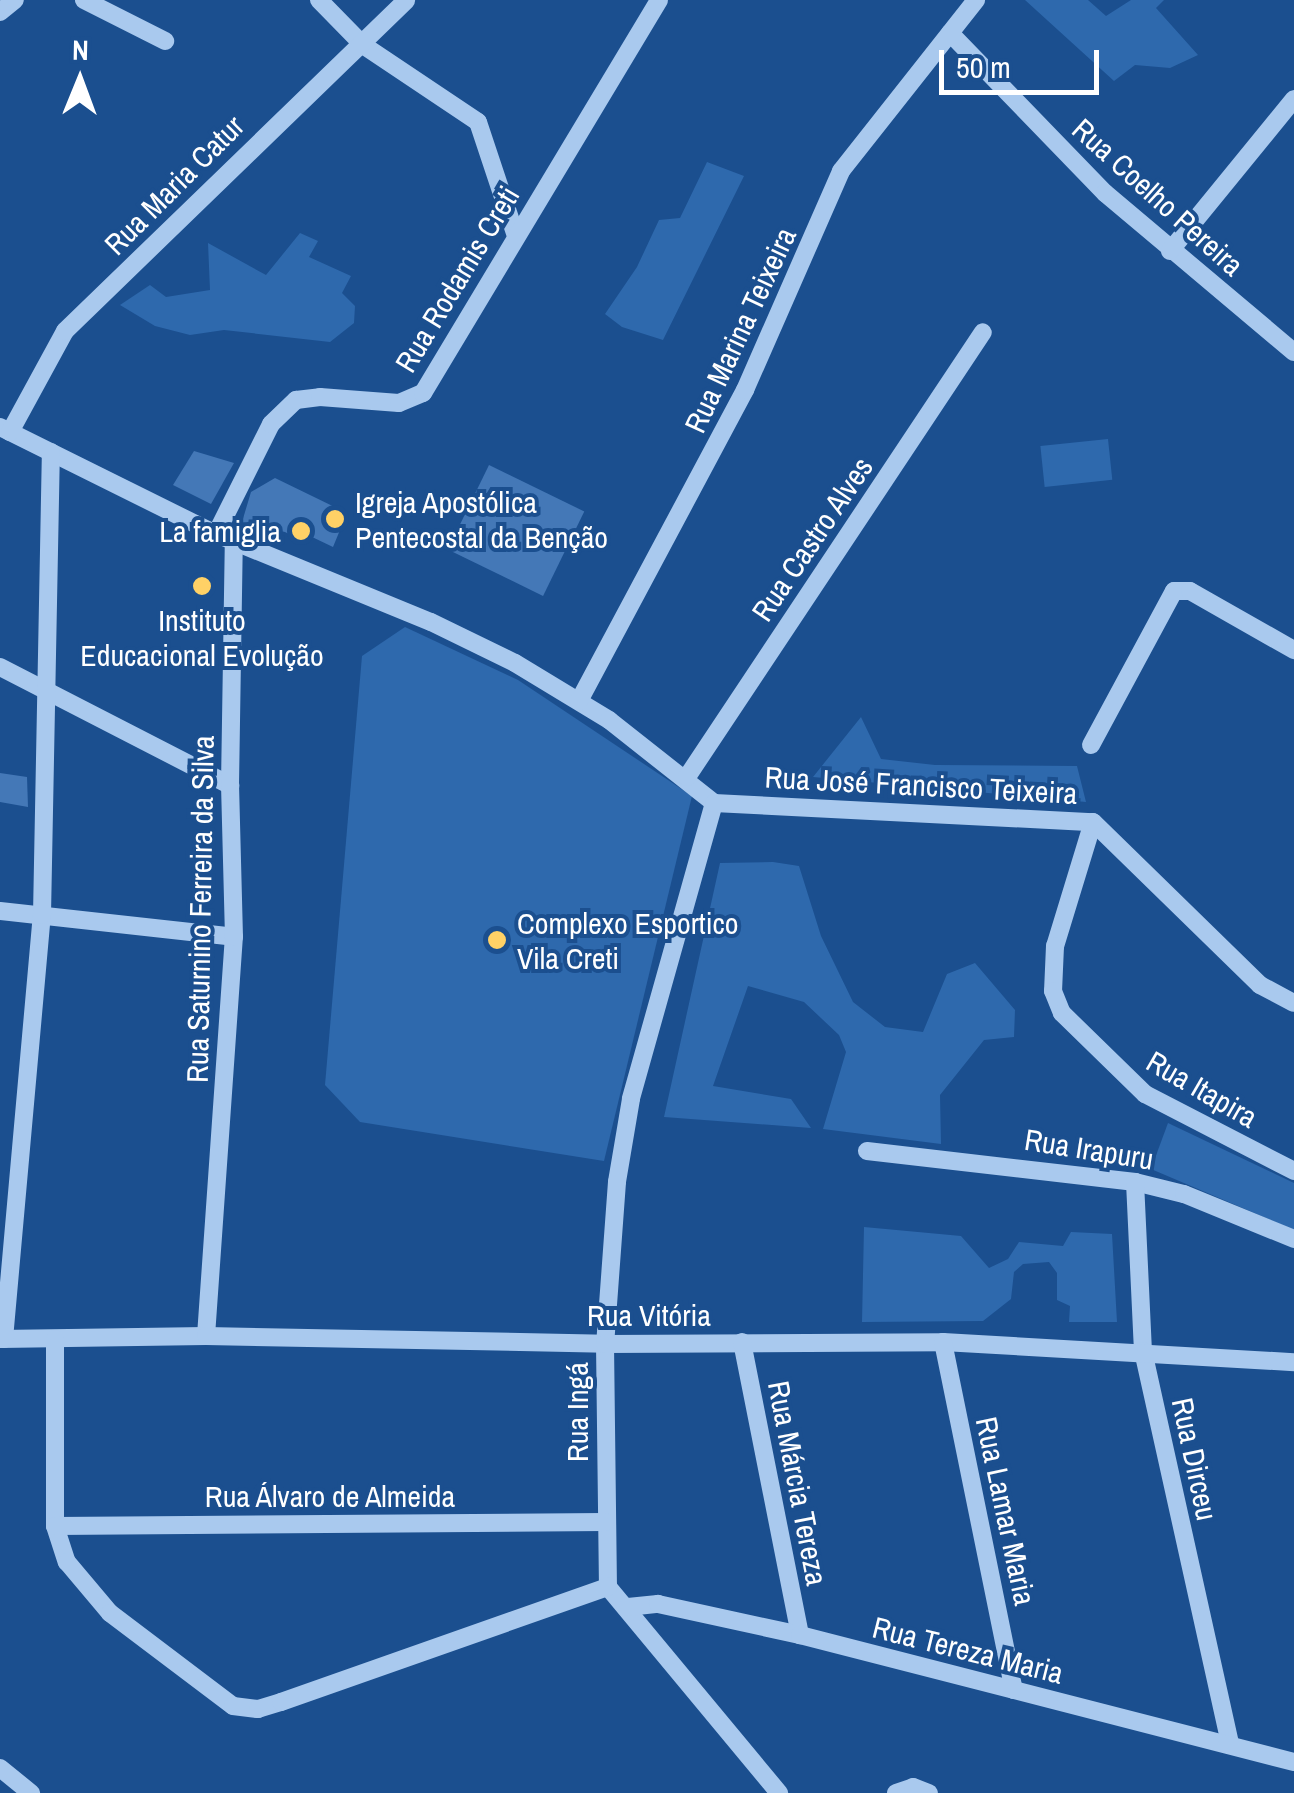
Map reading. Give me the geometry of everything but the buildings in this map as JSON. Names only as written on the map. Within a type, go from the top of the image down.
[{"type":"street","points":[[0,12],[15,0]]},
{"type":"street","points":[[84,0],[165,41]]},
{"type":"street","points":[[319,0],[363,44],[478,122],[516,233]]},
{"type":"street","name":"Rua Maria Catur","points":[[5,430],[65,332],[406,0]]},
{"type":"street","name":"Rua Rodamis Creti","points":[[225,538],[272,424],[296,400],[320,396],[399,403],[423,394],[659,0]]},
{"type":"street","name":"Rua Marina Teixeira","points":[[579,701],[746,390],[842,171],[976,0]]},
{"type":"street","name":"Rua Coelho Pereira","points":[[950,34],[1105,192],[1170,251],[1294,352]]},
{"type":"street","points":[[1170,251],[1292,106]]},
{"type":"street","name":"Rua Castro Alves","points":[[687,777],[983,332]]},
{"type":"street","points":[[5,430],[225,538],[431,622],[579,701],[687,777],[714,803]]},
{"type":"street","points":[[2,1339],[42,915],[51,452]]},
{"type":"street","name":"Rua Saturnino Ferreira da Silva","points":[[206,1336],[234,938],[225,538]]},
{"type":"street","points":[[1091,745],[1168,598],[1178,589],[1190,591],[1294,650]]},
{"type":"street","points":[[0,668],[230,785]]},
{"type":"street","name":"Rua José Francisco Teixeira","points":[[714,803],[1093,822],[1260,984],[1294,1003]]},
{"type":"street","name":"Rua Ingá","points":[[608,1587],[605,1344],[617,1182],[631,1098],[714,803]]},
{"type":"street","name":"Rua Itapira","points":[[1093,822],[1050,972],[1062,1013],[1145,1094],[1294,1171]]},
{"type":"street","points":[[0,911],[234,938]]},
{"type":"street","name":"Rua Irapuru","points":[[868,1150],[1135,1182],[1184,1194],[1294,1239]]},
{"type":"street","name":"Rua Dirceu","points":[[1135,1182],[1143,1351],[1230,1745]]},
{"type":"street","name":"Rua Vitória","points":[[2,1339],[206,1336],[605,1344],[943,1342],[1294,1362]]},
{"type":"street","points":[[55,1339],[55,1526],[67,1562],[110,1613],[215,1696],[244,1710],[281,1702],[608,1587],[778,1793]]},
{"type":"street","name":"Rua Márcia Tereza","points":[[742,1342],[800,1635]]},
{"type":"street","name":"Rua Lamar Maria","points":[[943,1342],[1014,1690]]},
{"type":"street","name":"Rua Álvaro de Almeida","points":[[55,1526],[605,1522]]},
{"type":"street","name":"Rua Tereza Maria","points":[[628,1607],[658,1604],[800,1635],[1294,1762]]},
{"type":"street","points":[[0,1768],[30,1793]]},
{"type":"street","points":[[896,1793],[913,1787],[929,1793]]},
{"type":"shaded area","points":[[1025,0],[1088,0],[1106,16],[1131,0],[1164,0],[1156,8],[1198,55],[1170,68],[1135,65],[1114,81]]},
{"type":"shaded area","points":[[707,162],[744,176],[663,340],[622,327],[605,314],[637,267],[659,220],[680,218]]},
{"type":"shaded area","points":[[300,233],[318,241],[309,257],[351,276],[342,293],[355,306],[354,323],[330,342],[224,330],[190,335],[155,326],[120,305],[150,285],[166,297],[210,290],[208,243],[266,275]]},
{"type":"shaded area","points":[[1108,439],[1112,480],[1045,487],[1040,446]]},
{"type":"shaded area","name":"Complexo Esportico Vila Creti","points":[[405,627],[518,680],[692,796],[604,1161],[360,1122],[325,1085],[362,656]]},
{"type":"shaded area","points":[[861,717],[881,759],[935,765],[1077,766],[1086,802],[813,777]]},
{"type":"shaded area","points":[[773,862],[799,866],[821,936],[853,1002],[885,1027],[923,1032],[947,974],[975,963],[1015,1010],[1014,1037],[984,1040],[940,1095],[941,1144],[823,1129],[846,1052],[839,1035],[804,1002],[748,986],[713,1086],[791,1099],[811,1128],[664,1117],[720,863]]},
{"type":"shaded area","points":[[1168,1123],[1294,1183],[1294,1230],[1151,1169]]},
{"type":"shaded area","points":[[864,1227],[961,1236],[989,1268],[1008,1259],[1019,1242],[1063,1246],[1071,1232],[1112,1234],[1117,1322],[1069,1322],[1070,1306],[1057,1300],[1057,1273],[1049,1262],[1023,1264],[1014,1272],[1011,1299],[983,1321],[862,1322]]},
{"type":"place","name":"Igreja Apostólica Pentecostal da Benção","points":[[335,519]]},
{"type":"place","name":"La famiglia","points":[[301,531]]},
{"type":"place","name":"Instituto Educacional Evolução","points":[[202,586]]},
{"type":"place","name":"Complexo Esportico Vila Creti","points":[[497,940]]}]
